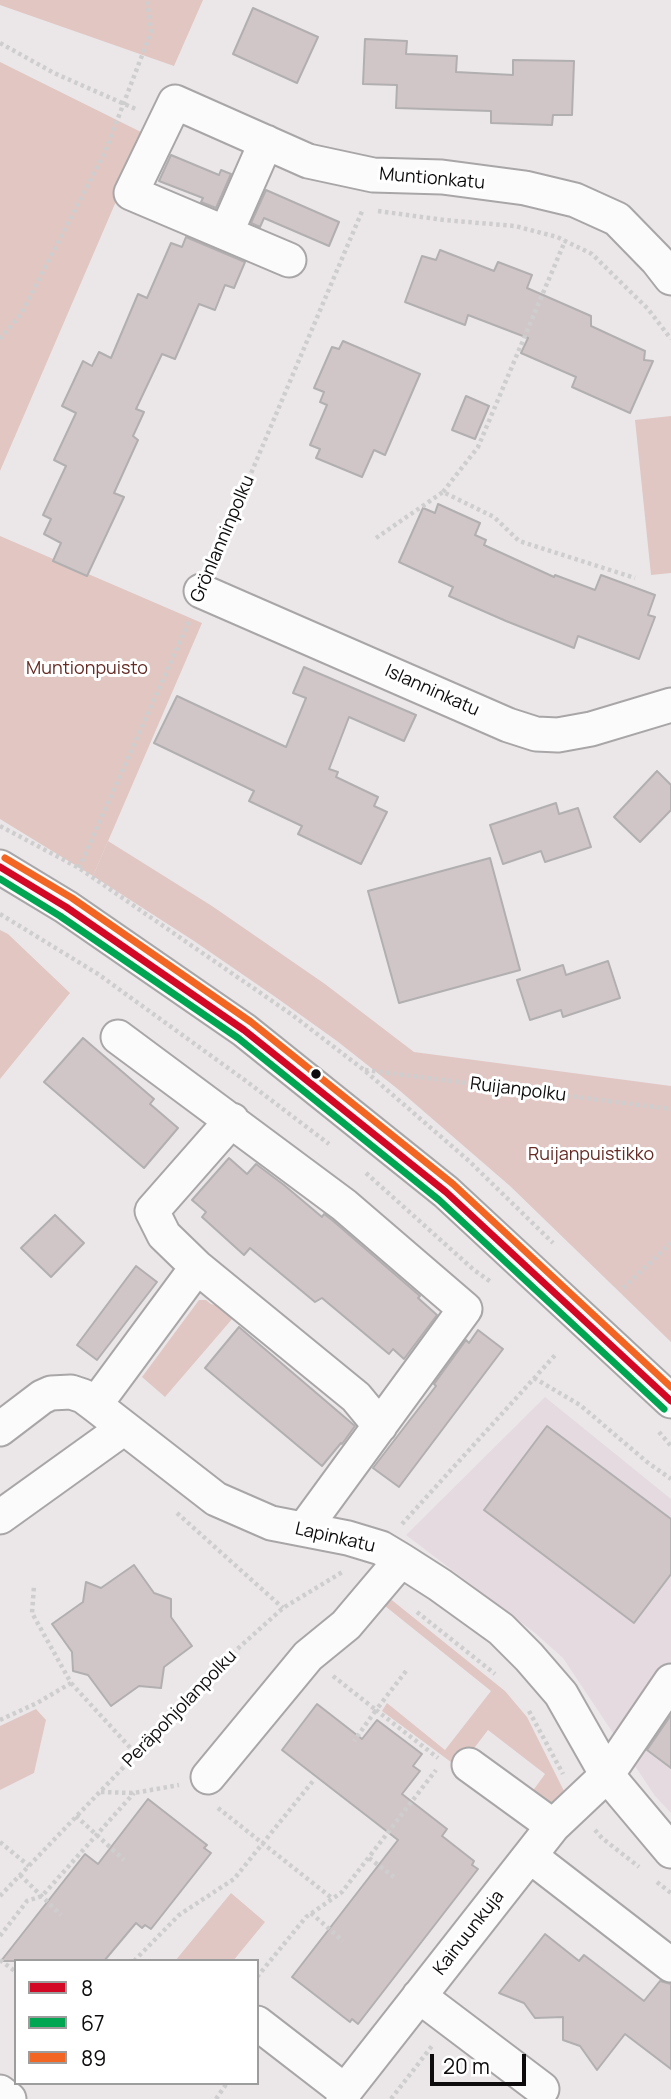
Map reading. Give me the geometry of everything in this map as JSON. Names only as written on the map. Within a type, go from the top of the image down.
[{"type":"street","name":"Muntionkatu","points":[[170,112],[266,142],[308,161],[373,175],[442,177],[525,188],[575,200],[617,219],[671,278]]},
{"type":"street","points":[[170,112],[131,193],[289,260]]},
{"type":"street","points":[[226,233],[266,142]]},
{"type":"street","name":"Islanninkatu","points":[[201,591],[536,734],[558,735],[591,729],[671,705]]},
{"type":"street","points":[[0,867],[66,907],[262,1045],[446,1192],[671,1401]]},
{"type":"street","points":[[118,1037],[344,1205],[465,1309],[304,1529]]},
{"type":"street","points":[[232,1120],[152,1211],[164,1235],[197,1267],[356,1397],[380,1426]]},
{"type":"street","points":[[95,1405],[197,1267]]},
{"type":"street","name":"Lapinkatu","points":[[0,1429],[51,1393],[71,1392],[83,1396],[216,1499],[271,1523],[348,1538],[388,1564],[440,1585],[501,1629],[561,1694],[661,1864]]},
{"type":"street","points":[[0,1517],[124,1428]]},
{"type":"street","points":[[209,1789],[308,1656],[346,1625],[388,1564]]},
{"type":"street","name":"Kainuunkuja","points":[[344,2095],[553,1826],[607,1775],[671,1681]]},
{"type":"street","points":[[469,1765],[553,1826]]},
{"type":"street","points":[[530,1856],[671,1965]]},
{"type":"street","points":[[419,1996],[542,2089]]},
{"type":"street","points":[[259,2025],[344,2095]]},
{"type":"street","points":[[0,2092],[9,2099]]},
{"type":"path","points":[[0,339],[21,314],[105,152],[151,32],[147,0]]},
{"type":"path","points":[[0,43],[54,73],[125,104],[170,112]]},
{"type":"path","name":"Grönlanninpolku","points":[[79,868],[168,671],[363,209],[515,226],[565,241]]},
{"type":"path","points":[[376,538],[443,492],[478,447],[565,241],[592,254],[648,309],[671,338]]},
{"type":"path","points":[[443,492],[494,517],[519,541],[635,578]]},
{"type":"path","name":"Ruijanpolku","points":[[364,1070],[671,1109]]},
{"type":"path","points":[[623,1287],[671,1243]]},
{"type":"path","name":"Peräpohjolanpolku","points":[[0,1896],[234,1652],[283,1608],[388,1564],[534,1378],[557,1353]]},
{"type":"path","points":[[534,1378],[580,1405],[671,1479]]},
{"type":"path","points":[[388,1564],[496,1674]]},
{"type":"path","points":[[34,1586],[32,1613],[71,1683],[136,1754]]},
{"type":"path","points":[[259,1975],[311,1913],[342,1892],[442,1762],[308,1656]]},
{"type":"path","points":[[354,1741],[405,1671]]},
{"type":"path","points":[[0,1720],[71,1683]]},
{"type":"path","points":[[525,1702],[591,1826],[602,1839],[642,1870]]},
{"type":"path","points":[[136,1959],[179,1916],[233,1879],[313,1781]]},
{"type":"path","points":[[100,1792],[134,1793],[187,1784],[209,1789],[264,1844],[333,1899]]},
{"type":"path","points":[[0,1936],[27,1901],[42,1896],[134,1793]]},
{"type":"path","points":[[76,1816],[124,1860]]},
{"type":"path","points":[[0,1842],[29,1866]]},
{"type":"path","points":[[369,1857],[394,1877]]},
{"type":"path","points":[[661,1864],[671,1893]]},
{"type":"path","points":[[20,1875],[61,1914]]},
{"type":"path","points":[[311,1913],[343,1941]]},
{"type":"path","points":[[391,2099],[452,2021]]},
{"type":"shaded area","points":[[545,1397],[671,1499],[671,1813],[655,1796],[563,1658],[535,1633],[406,1535]]},
{"type":"green space","points":[[0,0],[203,0],[174,66],[0,5]]},
{"type":"green space","points":[[0,62],[145,134],[0,471]]},
{"type":"green space","points":[[671,416],[671,573],[651,575],[635,420]]},
{"type":"green space","name":"Muntionpuisto","points":[[0,536],[202,623],[93,876],[0,819]]},
{"type":"green space","name":"Ruijanpuistikko","points":[[108,841],[212,906],[325,984],[414,1052],[671,1086],[671,1342],[510,1186],[399,1090],[274,996],[93,876]]},
{"type":"green space","points":[[0,930],[8,934],[70,993],[0,1079]]},
{"type":"green space","points":[[199,1300],[239,1311],[165,1397],[142,1377]]},
{"type":"green space","points":[[388,1597],[505,1691],[527,1717],[564,1791],[561,1799],[551,1803],[542,1801],[532,1792],[545,1774],[488,1730],[459,1768],[382,1711],[387,1703],[445,1750],[491,1691],[385,1606],[371,1624],[367,1621]]},
{"type":"green space","points":[[36,1709],[46,1720],[34,1773],[0,1790],[0,1726]]},
{"type":"green space","points":[[231,1893],[265,1922],[235,1959],[177,1959]]},
{"type":"building","points":[[253,8],[318,37],[297,83],[233,54]]},
{"type":"building","points":[[365,39],[407,41],[406,54],[457,56],[456,72],[513,75],[513,60],[574,61],[572,115],[553,115],[552,125],[491,123],[491,111],[396,108],[397,85],[363,84]]},
{"type":"building","points":[[171,155],[219,175],[221,170],[231,174],[216,208],[201,202],[203,198],[159,181]]},
{"type":"building","points":[[266,190],[339,222],[329,246],[264,218],[260,227],[251,223]]},
{"type":"building","points":[[186,237],[245,262],[234,288],[225,285],[215,310],[199,304],[175,359],[162,354],[136,409],[144,412],[133,436],[138,440],[114,493],[124,497],[87,576],[53,561],[61,543],[44,534],[51,519],[43,515],[66,466],[54,460],[76,413],[62,406],[83,361],[92,366],[99,352],[111,358],[138,294],[147,298],[171,243],[182,247]]},
{"type":"building","points":[[440,250],[494,271],[498,262],[532,275],[527,288],[591,316],[591,326],[645,351],[644,360],[653,361],[630,413],[572,387],[576,377],[521,353],[528,338],[468,315],[465,325],[405,302],[422,256],[436,260]]},
{"type":"building","points":[[343,341],[420,374],[385,455],[374,450],[362,477],[316,458],[320,449],[310,445],[327,405],[320,402],[324,392],[314,388],[332,347],[339,349]]},
{"type":"building","points":[[466,396],[489,406],[475,439],[452,430]]},
{"type":"building","points":[[438,504],[480,523],[475,535],[486,540],[484,545],[554,577],[555,575],[595,590],[601,575],[655,595],[648,615],[655,617],[639,659],[578,636],[574,648],[506,621],[449,596],[453,587],[399,562],[423,508],[435,513]]},
{"type":"building","points":[[304,667],[416,715],[404,741],[349,717],[329,769],[338,772],[336,777],[378,797],[374,806],[387,812],[361,864],[298,834],[302,826],[249,801],[254,791],[154,743],[177,696],[286,747],[306,698],[293,693]]},
{"type":"building","points":[[657,771],[671,785],[671,810],[640,842],[614,817]]},
{"type":"building","points":[[556,803],[559,814],[578,808],[591,847],[545,862],[541,851],[503,864],[490,825]]},
{"type":"building","points":[[490,858],[520,970],[399,1003],[368,891]]},
{"type":"building","points":[[608,961],[620,998],[563,1017],[561,1010],[530,1020],[517,980],[563,965],[566,975]]},
{"type":"building","points":[[83,1038],[154,1099],[150,1104],[178,1128],[144,1168],[44,1082]]},
{"type":"building","points":[[229,1158],[247,1174],[256,1164],[322,1217],[324,1214],[332,1220],[420,1296],[418,1298],[437,1315],[404,1359],[393,1349],[389,1354],[322,1298],[315,1302],[250,1248],[244,1255],[202,1217],[206,1212],[192,1200]]},
{"type":"building","points":[[55,1215],[84,1243],[51,1277],[21,1248]]},
{"type":"building","points":[[136,1266],[157,1282],[97,1360],[77,1345]]},
{"type":"building","points":[[239,1327],[355,1426],[322,1466],[205,1368]]},
{"type":"building","points":[[478,1330],[503,1349],[399,1487],[373,1468],[436,1386],[434,1384],[466,1340],[469,1343]]},
{"type":"building","points":[[547,1426],[671,1519],[671,1574],[634,1623],[484,1510]]},
{"type":"building","points":[[134,1565],[154,1593],[171,1599],[171,1617],[192,1646],[164,1667],[161,1688],[139,1686],[111,1706],[88,1675],[73,1671],[72,1652],[52,1624],[83,1602],[86,1582],[101,1588]]},
{"type":"building","points":[[317,1704],[362,1739],[377,1720],[422,1754],[413,1766],[420,1771],[402,1794],[447,1829],[442,1836],[474,1861],[472,1865],[478,1869],[358,2024],[352,2019],[350,2022],[292,1977],[398,1840],[282,1750]]},
{"type":"building","points":[[671,1715],[671,1768],[647,1750]]},
{"type":"building","points":[[148,1799],[207,1845],[204,1848],[211,1853],[151,1929],[145,1925],[142,1928],[136,1923],[106,1959],[1,1961],[85,1854],[98,1864]]},
{"type":"building","points":[[545,1934],[579,1961],[584,1955],[644,2001],[660,1981],[671,1984],[671,2069],[625,2034],[597,2070],[580,2046],[563,2040],[563,2017],[535,2018],[524,2003],[499,1993]]},
{"type":"transit line","name":"89","points":[[5,858],[72,898],[251,1022],[453,1184],[671,1387]]},
{"type":"transit line","name":"8","points":[[0,867],[66,907],[244,1030],[446,1192],[671,1401]]},
{"type":"transit line","name":"67","points":[[0,879],[60,916],[238,1038],[439,1200],[664,1409]]}]
